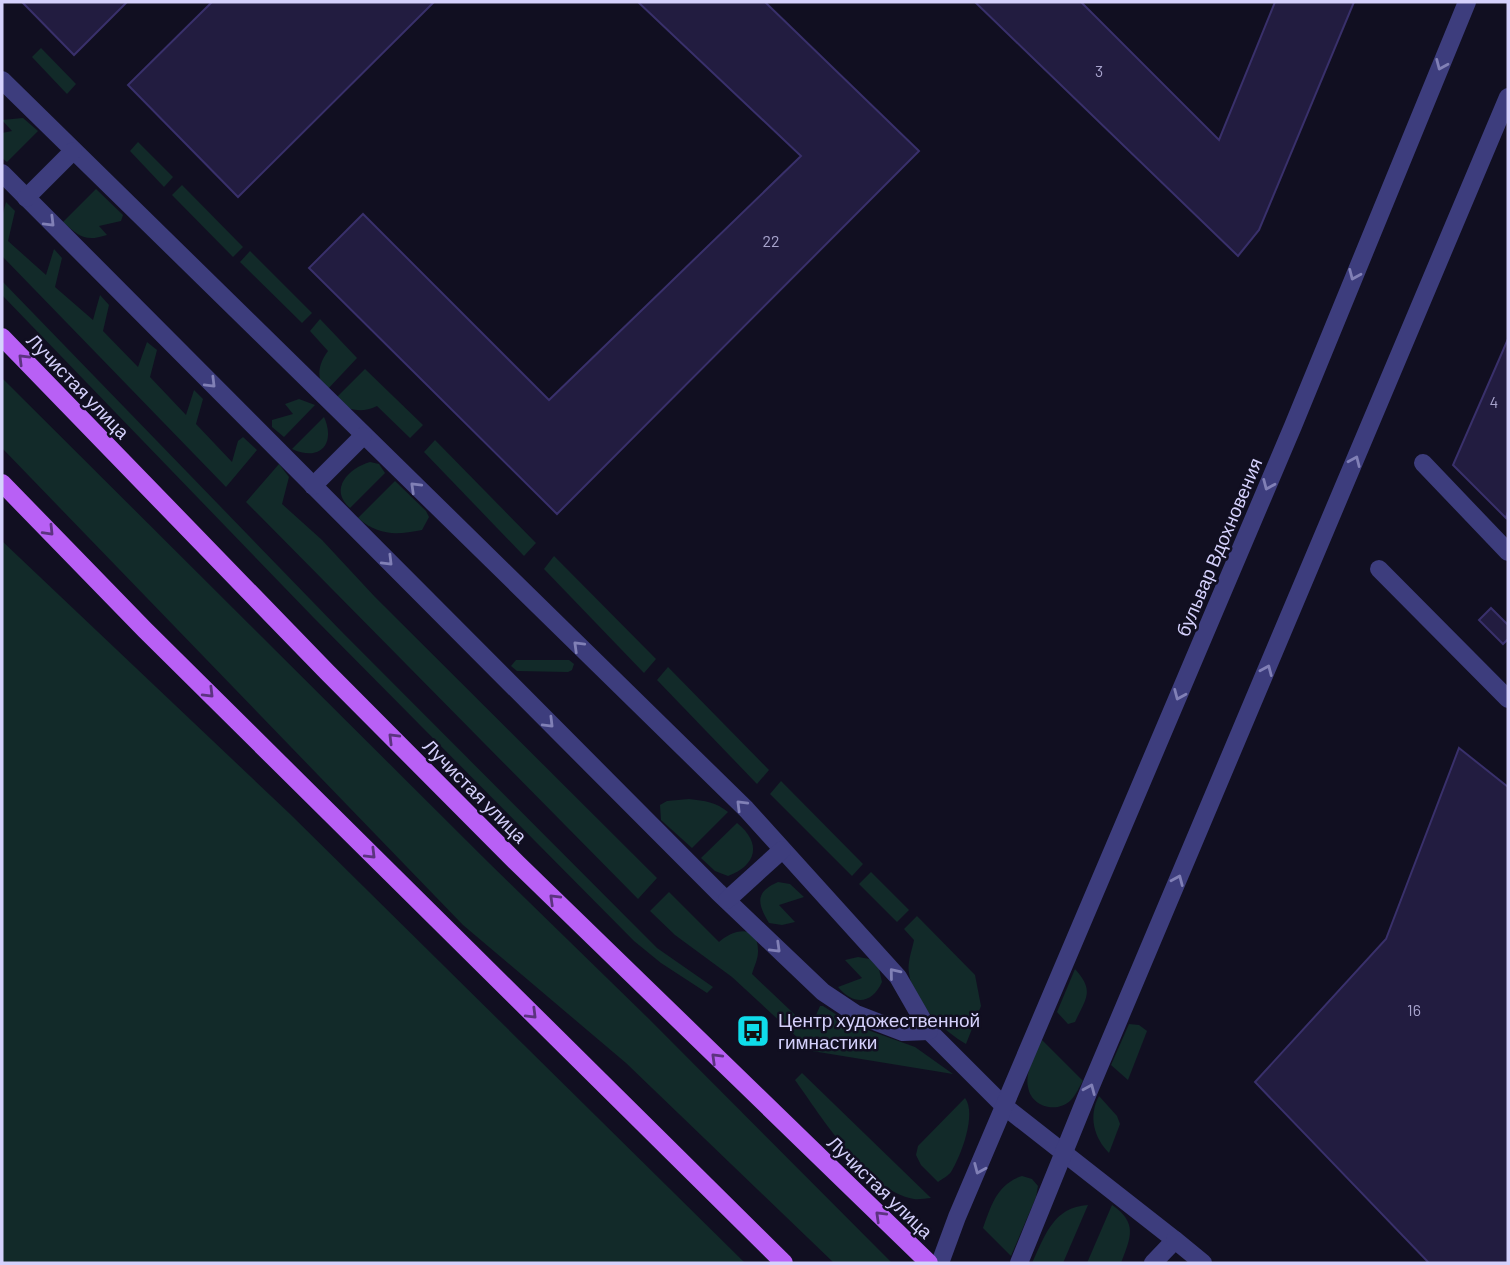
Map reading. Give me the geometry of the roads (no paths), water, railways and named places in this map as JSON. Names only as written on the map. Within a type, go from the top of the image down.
[{"type":"main road","name":"Лучистая улица","points":[[2,337],[317,662],[517,863],[929,1263]]},
{"type":"main road","points":[[2,482],[145,630],[784,1263]]},
{"type":"street","name":"бульвар Вдохновения","points":[[940,1263],[957,1217],[1293,426],[1467,2]]},
{"type":"street","points":[[2,80],[746,809],[898,977],[929,1031],[1004,1106],[1203,1263]]},
{"type":"street","points":[[1019,1263],[1508,97]]},
{"type":"street","points":[[26,198],[73,151]]},
{"type":"street","points":[[2,173],[727,901],[823,992],[856,1014],[903,1032],[929,1031]]},
{"type":"street","points":[[313,486],[363,436]]},
{"type":"street","points":[[1423,463],[1508,552]]},
{"type":"street","points":[[1379,569],[1508,699]]},
{"type":"street","points":[[727,901],[782,849]]},
{"type":"street","points":[[1153,1263],[1175,1240]]},
{"type":"place","name":"Центр художественной гимнастики","points":[[753,1031]]}]
